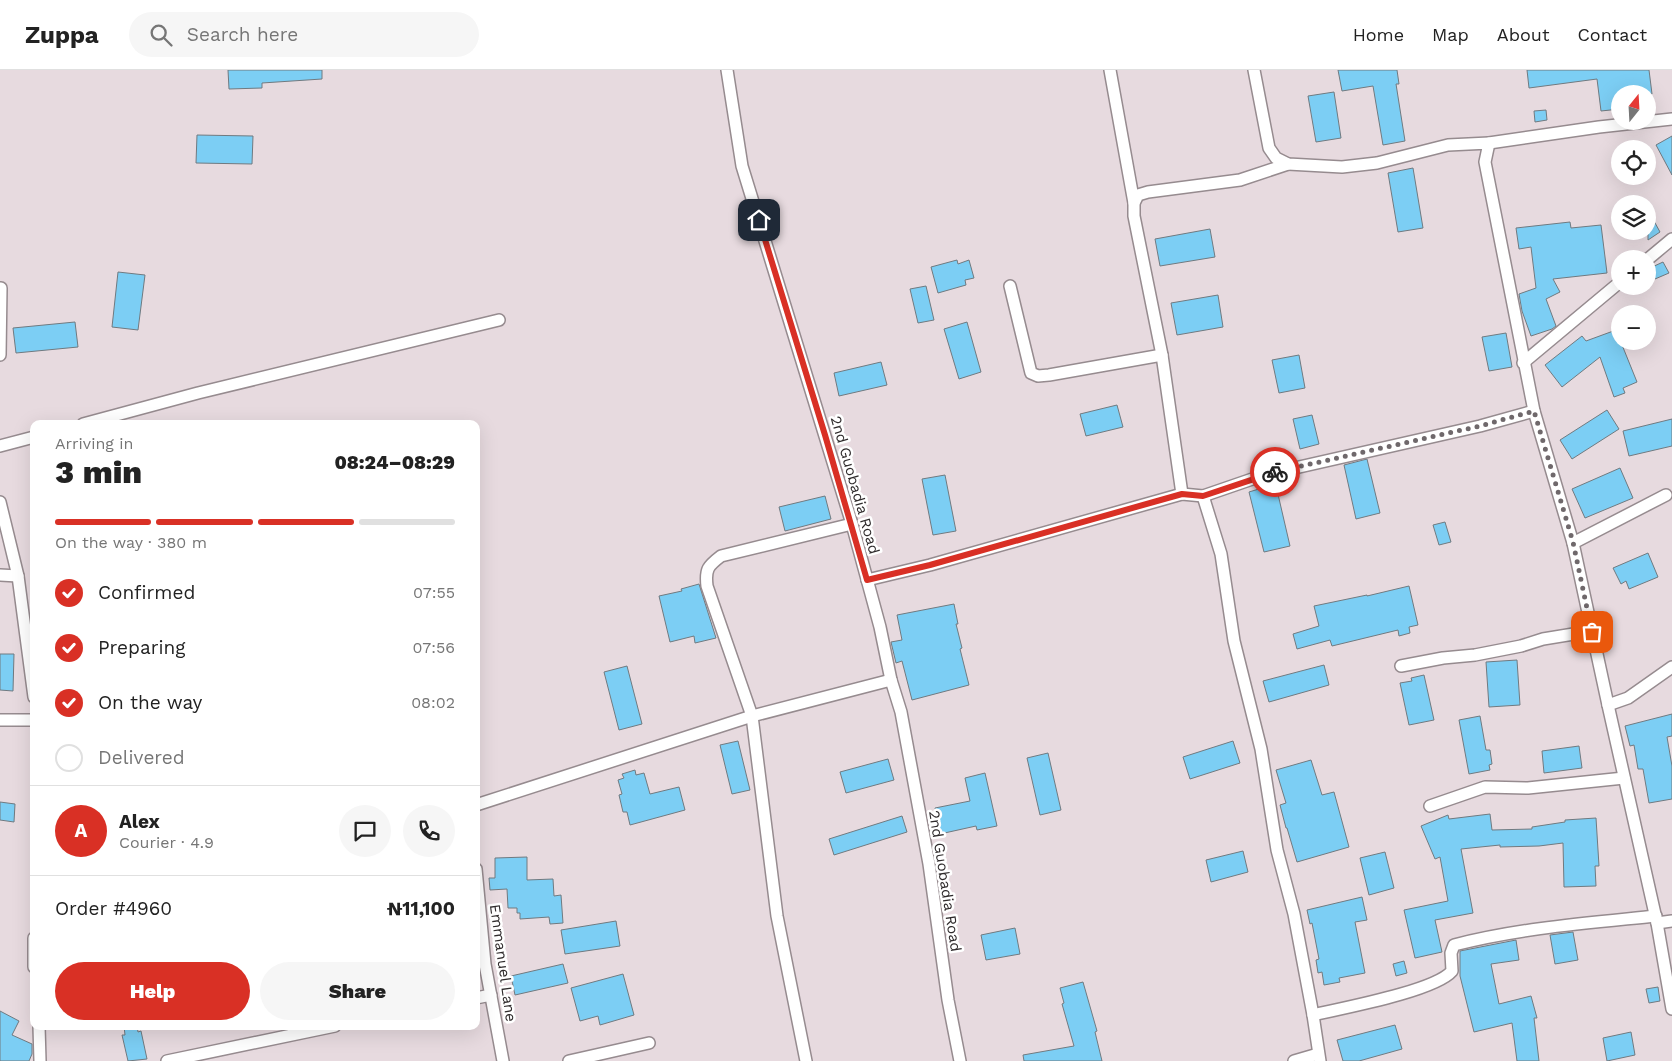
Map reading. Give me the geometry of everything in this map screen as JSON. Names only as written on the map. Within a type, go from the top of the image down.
[{"type":"street","name":"2nd Guobadia Road","points":[[727,70],[742,166],[852,524],[891,680],[901,712],[929,864],[948,1000],[960,1061]]},
{"type":"street","points":[[1110,70],[1134,203],[1134,216],[1162,355],[1182,494]]},
{"type":"street","points":[[1254,70],[1269,148],[1276,158],[1288,164]]},
{"type":"street","points":[[1134,203],[1138,195],[1148,192],[1240,180],[1288,164],[1359,166],[1448,145],[1489,143],[1599,127],[1672,119]]},
{"type":"street","points":[[1489,143],[1485,162],[1523,361],[1534,411],[1573,542],[1657,920],[1672,1009]]},
{"type":"street","points":[[1656,253],[1672,239]]},
{"type":"street","points":[[1656,255],[1672,244]]},
{"type":"street","points":[[1010,286],[1031,373],[1038,376],[1049,375],[1162,355]]},
{"type":"street","points":[[0,355],[1,288]]},
{"type":"street","points":[[1523,361],[1611,289]]},
{"type":"street","points":[[1523,361],[1612,295]]},
{"type":"street","points":[[98,420],[198,393],[499,320]]},
{"type":"street","points":[[867,580],[930,565],[1182,494],[1203,496],[1264,475],[1480,426],[1534,411]]},
{"type":"street","points":[[0,446],[30,438]]},
{"type":"street","points":[[1573,542],[1666,495]]},
{"type":"street","points":[[1203,496],[1221,554],[1234,641],[1261,749],[1277,850],[1294,914],[1313,1015],[1319,1058],[1294,1061]]},
{"type":"street","points":[[0,502],[18,576],[30,667]]},
{"type":"street","points":[[806,1061],[777,916],[752,716],[707,586],[706,574],[710,564],[721,556],[852,524]]},
{"type":"street","points":[[0,575],[18,576]]},
{"type":"street","points":[[1401,666],[1443,658],[1476,655],[1522,646],[1543,639],[1592,632]]},
{"type":"street","points":[[1608,705],[1628,698],[1672,668]]},
{"type":"street","points":[[480,804],[752,716],[891,680]]},
{"type":"street","points":[[0,720],[30,720]]},
{"type":"street","points":[[1430,806],[1485,787],[1528,788],[1624,778]]},
{"type":"street","name":"Emmanuel Lane","points":[[480,911],[485,964],[503,1061]]},
{"type":"street","points":[[1313,1015],[1412,991],[1447,976],[1452,971],[1451,953],[1454,945],[1510,932],[1546,927],[1657,920],[1672,921]]},
{"type":"street","points":[[480,997],[491,995]]},
{"type":"street","points":[[39,1030],[40,1061]]},
{"type":"street","points":[[167,1061],[316,1030]]},
{"type":"street","points":[[569,1061],[648,1043]]},
{"type":"building","points":[[228,70],[322,70],[322,79],[262,83],[262,88],[229,89]]},
{"type":"building","points":[[1338,70],[1397,70],[1399,84],[1396,84],[1405,141],[1383,145],[1373,86],[1342,91]]},
{"type":"building","points":[[1527,70],[1649,70],[1651,85],[1611,85],[1611,110],[1601,111],[1597,79],[1529,88]]},
{"type":"building","points":[[1334,92],[1341,138],[1316,142],[1308,96]]},
{"type":"building","points":[[1546,110],[1547,120],[1535,122],[1534,111]]},
{"type":"building","points":[[197,135],[253,136],[252,164],[196,163]]},
{"type":"building","points":[[1672,136],[1672,175],[1656,145]]},
{"type":"building","points":[[1413,168],[1423,228],[1398,232],[1388,173]]},
{"type":"building","points":[[1570,222],[1571,228],[1601,225],[1607,273],[1553,279],[1560,292],[1546,299],[1556,326],[1531,336],[1522,311],[1519,294],[1536,288],[1531,247],[1519,249],[1516,228]]},
{"type":"building","points":[[1656,225],[1660,232],[1656,235]]},
{"type":"building","points":[[1210,229],[1215,257],[1160,266],[1155,239]]},
{"type":"building","points":[[957,260],[958,264],[969,260],[974,278],[965,280],[966,285],[938,293],[931,267]]},
{"type":"building","points":[[1663,262],[1669,273],[1656,279],[1656,265]]},
{"type":"building","points":[[118,272],[145,275],[138,330],[112,327]]},
{"type":"building","points":[[926,286],[934,320],[918,323],[910,289]]},
{"type":"building","points":[[1218,295],[1223,327],[1177,335],[1171,303]]},
{"type":"building","points":[[75,322],[78,347],[16,353],[13,328]]},
{"type":"building","points":[[967,322],[981,372],[959,379],[944,329]]},
{"type":"building","points":[[1611,332],[1611,350],[1624,350],[1637,382],[1623,388],[1625,393],[1614,397],[1600,357],[1562,387],[1545,365],[1582,336],[1586,341]]},
{"type":"building","points":[[1506,333],[1512,367],[1489,371],[1482,337]]},
{"type":"building","points":[[1299,355],[1305,388],[1279,393],[1272,360]]},
{"type":"building","points":[[881,362],[887,385],[839,396],[834,373]]},
{"type":"building","points":[[1117,405],[1123,427],[1086,436],[1080,414]]},
{"type":"building","points":[[1607,410],[1619,429],[1572,459],[1560,440]]},
{"type":"building","points":[[1312,415],[1319,444],[1300,449],[1293,419]]},
{"type":"building","points":[[1672,419],[1672,446],[1629,456],[1623,431]]},
{"type":"building","points":[[1367,459],[1380,513],[1356,519],[1344,465]]},
{"type":"building","points":[[1620,468],[1633,498],[1585,518],[1572,489]]},
{"type":"building","points":[[945,475],[956,531],[933,535],[922,479]]},
{"type":"building","points":[[1262,488],[1263,493],[1277,490],[1290,546],[1264,552],[1249,492]]},
{"type":"building","points":[[825,496],[831,519],[785,531],[779,507]]},
{"type":"building","points":[[1445,522],[1451,542],[1439,545],[1433,525]]},
{"type":"building","points":[[1648,553],[1658,577],[1629,589],[1626,581],[1621,584],[1613,568]]},
{"type":"building","points":[[699,584],[716,638],[695,643],[694,636],[670,642],[659,596],[682,591],[681,589]]},
{"type":"building","points":[[1409,586],[1418,625],[1409,627],[1410,633],[1399,636],[1398,630],[1332,646],[1330,640],[1297,649],[1293,634],[1319,626],[1314,606]]},
{"type":"building","points":[[954,604],[958,624],[956,624],[962,648],[960,649],[969,685],[912,700],[902,661],[896,663],[891,642],[902,640],[897,615]]},
{"type":"building","points":[[0,654],[14,654],[13,691],[0,690]]},
{"type":"building","points":[[1517,660],[1520,705],[1489,707],[1486,662]]},
{"type":"building","points":[[1324,665],[1329,685],[1269,702],[1263,681]]},
{"type":"building","points":[[627,666],[642,724],[619,730],[604,672]]},
{"type":"building","points":[[1424,675],[1434,720],[1409,725],[1400,683],[1412,681],[1411,678]]},
{"type":"building","points":[[1672,714],[1672,736],[1667,737],[1672,766],[1672,799],[1649,803],[1643,769],[1638,769],[1634,745],[1630,746],[1625,726]]},
{"type":"building","points":[[1480,716],[1486,750],[1490,750],[1492,764],[1489,765],[1490,770],[1469,774],[1459,720]]},
{"type":"building","points":[[738,741],[750,790],[732,794],[720,745]]},
{"type":"building","points":[[1233,741],[1240,763],[1190,779],[1183,757]]},
{"type":"building","points":[[1579,746],[1582,768],[1544,773],[1542,751]]},
{"type":"building","points":[[1048,753],[1061,810],[1040,815],[1027,758]]},
{"type":"building","points":[[888,759],[894,780],[846,793],[840,772]]},
{"type":"building","points":[[1311,760],[1322,795],[1334,792],[1349,847],[1297,862],[1280,805],[1286,803],[1276,770]]},
{"type":"building","points":[[635,770],[636,775],[644,773],[650,794],[679,787],[685,810],[630,825],[627,812],[623,812],[619,795],[622,794],[618,780],[624,778],[622,774]]},
{"type":"building","points":[[985,773],[997,826],[977,830],[976,826],[940,834],[935,808],[970,801],[965,778]]},
{"type":"building","points":[[0,802],[15,804],[14,822],[0,820]]},
{"type":"building","points":[[1490,814],[1492,830],[1532,829],[1532,827],[1565,822],[1565,820],[1596,818],[1599,866],[1595,866],[1596,886],[1564,887],[1563,843],[1539,846],[1500,847],[1500,845],[1461,849],[1473,913],[1435,920],[1442,952],[1415,958],[1404,910],[1448,901],[1440,857],[1435,859],[1421,826],[1448,815],[1449,819]]},
{"type":"building","points":[[902,816],[907,832],[834,855],[829,839]]},
{"type":"building","points":[[1243,851],[1248,872],[1211,882],[1206,860]]},
{"type":"building","points":[[1385,852],[1394,888],[1369,895],[1360,858]]},
{"type":"building","points":[[527,857],[527,880],[553,879],[554,896],[561,895],[563,923],[550,924],[549,917],[520,919],[520,913],[517,913],[517,908],[508,908],[507,889],[490,890],[489,878],[495,878],[495,858]]},
{"type":"building","points":[[1362,897],[1367,920],[1355,922],[1365,973],[1339,978],[1340,982],[1324,985],[1322,972],[1318,973],[1316,960],[1319,959],[1312,923],[1310,924],[1307,910]]},
{"type":"building","points":[[616,921],[620,946],[565,954],[561,930]]},
{"type":"building","points":[[1015,928],[1020,954],[986,960],[981,935]]},
{"type":"building","points":[[1573,932],[1578,960],[1555,964],[1550,935]]},
{"type":"building","points":[[1516,940],[1519,960],[1491,964],[1499,1004],[1531,996],[1537,1018],[1534,1018],[1539,1061],[1517,1061],[1512,1023],[1474,1032],[1460,976],[1460,951]]},
{"type":"building","points":[[1404,961],[1407,973],[1396,976],[1393,964]]},
{"type":"building","points":[[563,964],[568,983],[515,995],[511,976]]},
{"type":"building","points":[[623,974],[634,1015],[600,1025],[598,1016],[580,1021],[571,988]]},
{"type":"building","points":[[1083,982],[1097,1031],[1095,1032],[1102,1061],[1024,1061],[1023,1055],[1074,1046],[1062,1004],[1064,1003],[1060,988]]},
{"type":"building","points":[[1658,987],[1660,1001],[1649,1003],[1646,989]]},
{"type":"building","points":[[0,1011],[19,1021],[12,1035],[32,1044],[32,1054],[29,1061],[0,1061]]},
{"type":"building","points":[[1395,1025],[1402,1049],[1359,1061],[1343,1061],[1337,1040]]},
{"type":"building","points":[[124,1030],[141,1031],[147,1059],[128,1061],[122,1035],[125,1035]]},
{"type":"building","points":[[1631,1032],[1635,1055],[1607,1061],[1603,1038]]},
{"type":"way so far","points":[[1275,472],[1480,426],[1534,411],[1573,542],[1592,632]]},
{"type":"route","points":[[759,220],[852,524],[867,580],[930,565],[1182,494],[1203,496],[1275,472]]}]
